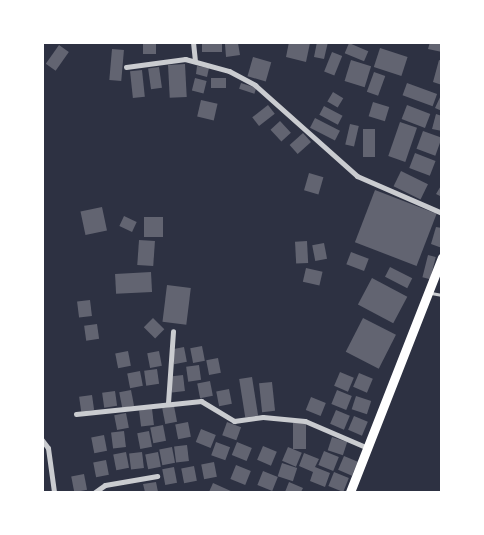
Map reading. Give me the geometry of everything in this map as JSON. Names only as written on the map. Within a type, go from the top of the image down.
[{"type":"main road","points":[[350,492],[442,257]]},
{"type":"street","points":[[192,42],[195,60]]},
{"type":"street","points":[[126,67],[195,60],[254,85],[357,176],[442,213]]},
{"type":"street","points":[[168,403],[173,331]]},
{"type":"street","points":[[76,414],[168,403],[204,402],[240,423],[263,418],[305,421],[368,448]]},
{"type":"street","points":[[42,440],[48,448],[54,492]]},
{"type":"street","points":[[95,492],[105,484],[157,476]]},
{"type":"lane","points":[[428,292],[442,294]]},
{"type":"building","points":[[143,42],[156,42],[156,54],[143,54]]},
{"type":"building","points":[[202,42],[222,42],[222,52],[202,52]]},
{"type":"building","points":[[289,42],[310,43],[306,62],[286,57]]},
{"type":"building","points":[[317,42],[328,42],[324,59],[314,57]]},
{"type":"building","points":[[430,42],[442,42],[442,52],[428,49]]},
{"type":"building","points":[[238,43],[240,55],[226,57],[225,44]]},
{"type":"building","points":[[349,43],[368,51],[364,61],[345,53]]},
{"type":"building","points":[[59,45],[69,52],[56,71],[46,64]]},
{"type":"building","points":[[380,48],[408,57],[401,76],[374,67]]},
{"type":"building","points":[[112,49],[124,50],[121,81],[109,80]]},
{"type":"building","points":[[332,52],[342,56],[334,76],[324,71]]},
{"type":"building","points":[[253,57],[271,62],[266,81],[247,76]]},
{"type":"building","points":[[351,60],[371,66],[365,87],[345,81]]},
{"type":"building","points":[[439,60],[442,61],[442,85],[433,82]]},
{"type":"building","points":[[185,64],[187,97],[170,98],[168,65]]},
{"type":"building","points":[[197,66],[209,68],[207,77],[196,74]]},
{"type":"building","points":[[159,67],[162,88],[151,89],[148,69]]},
{"type":"building","points":[[142,70],[145,97],[133,98],[130,71]]},
{"type":"building","points":[[374,72],[385,76],[378,96],[367,92]]},
{"type":"building","points":[[195,78],[207,81],[203,94],[192,91]]},
{"type":"building","points":[[211,78],[226,78],[226,88],[211,88]]},
{"type":"building","points":[[241,83],[256,88],[254,94],[239,89]]},
{"type":"building","points":[[407,83],[437,94],[433,106],[403,95]]},
{"type":"building","points":[[333,92],[343,98],[338,108],[327,101]]},
{"type":"building","points":[[442,93],[442,111],[435,108]]},
{"type":"building","points":[[201,100],[218,104],[214,120],[197,117]]},
{"type":"building","points":[[373,102],[389,107],[385,121],[369,116]]},
{"type":"building","points":[[268,105],[275,114],[259,126],[252,117]]},
{"type":"building","points":[[407,105],[430,114],[425,128],[402,119]]},
{"type":"building","points":[[324,106],[343,116],[338,125],[319,115]]},
{"type":"building","points":[[436,114],[442,116],[442,131],[432,129]]},
{"type":"building","points":[[315,118],[340,131],[335,141],[310,128]]},
{"type":"building","points":[[280,121],[291,133],[281,142],[270,130]]},
{"type":"building","points":[[400,122],[417,128],[405,162],[388,156]]},
{"type":"building","points":[[350,124],[359,126],[354,146],[345,144]]},
{"type":"building","points":[[363,129],[375,129],[375,157],[363,157]]},
{"type":"building","points":[[423,131],[442,138],[435,156],[417,149]]},
{"type":"building","points":[[303,133],[311,142],[298,154],[290,145]]},
{"type":"building","points":[[415,153],[436,161],[430,176],[409,168]]},
{"type":"building","points":[[401,171],[428,184],[421,199],[394,186]]},
{"type":"building","points":[[309,173],[323,177],[318,194],[304,190]]},
{"type":"building","points":[[442,184],[442,197],[436,194]]},
{"type":"building","points":[[375,190],[437,214],[417,266],[355,242]]},
{"type":"building","points":[[102,207],[107,230],[85,235],[80,212]]},
{"type":"building","points":[[124,216],[137,222],[132,232],[119,226]]},
{"type":"building","points":[[144,217],[163,217],[163,237],[144,237]]},
{"type":"building","points":[[436,227],[442,228],[442,248],[431,244]]},
{"type":"building","points":[[139,240],[155,241],[153,266],[137,265]]},
{"type":"building","points":[[307,241],[308,263],[296,264],[295,242]]},
{"type":"building","points":[[324,243],[327,259],[315,261],[312,245]]},
{"type":"building","points":[[351,252],[369,259],[364,271],[346,264]]},
{"type":"building","points":[[428,255],[436,257],[430,279],[422,277]]},
{"type":"building","points":[[390,267],[412,278],[407,288],[385,277]]},
{"type":"building","points":[[306,268],[323,272],[319,285],[303,282]]},
{"type":"building","points":[[151,272],[152,292],[116,294],[115,274]]},
{"type":"building","points":[[372,278],[407,297],[393,323],[358,304]]},
{"type":"building","points":[[167,285],[191,288],[186,325],[162,322]]},
{"type":"building","points":[[90,300],[92,316],[79,317],[77,302]]},
{"type":"building","points":[[153,318],[164,329],[155,339],[144,327]]},
{"type":"building","points":[[363,318],[396,335],[379,369],[346,352]]},
{"type":"building","points":[[97,324],[99,339],[86,341],[84,326]]},
{"type":"building","points":[[202,346],[205,361],[193,363],[190,348]]},
{"type":"building","points":[[184,347],[187,362],[174,364],[171,349]]},
{"type":"building","points":[[128,351],[131,366],[118,368],[115,353]]},
{"type":"building","points":[[159,351],[162,366],[150,368],[147,353]]},
{"type":"building","points":[[218,358],[221,373],[209,375],[206,360]]},
{"type":"building","points":[[199,365],[201,380],[188,382],[186,367]]},
{"type":"building","points":[[157,369],[159,384],[146,386],[144,371]]},
{"type":"building","points":[[140,371],[143,386],[130,388],[127,373]]},
{"type":"building","points":[[340,372],[354,378],[348,392],[334,386]]},
{"type":"building","points":[[359,373],[373,379],[367,393],[353,387]]},
{"type":"building","points":[[183,375],[185,391],[172,392],[170,377]]},
{"type":"building","points":[[252,377],[258,416],[245,418],[239,379]]},
{"type":"building","points":[[210,381],[213,396],[200,398],[197,383]]},
{"type":"building","points":[[272,382],[275,411],[262,412],[259,383]]},
{"type":"building","points":[[229,389],[232,404],[219,406],[216,391]]},
{"type":"building","points":[[131,390],[134,406],[122,408],[119,392]]},
{"type":"building","points":[[337,390],[352,396],[346,410],[331,404]]},
{"type":"building","points":[[115,391],[117,406],[104,408],[102,393]]},
{"type":"building","points":[[92,395],[94,410],[81,412],[79,397]]},
{"type":"building","points":[[356,396],[371,401],[367,414],[352,409]]},
{"type":"building","points":[[311,397],[326,403],[321,416],[306,410]]},
{"type":"building","points":[[174,406],[177,422],[165,424],[162,408]]},
{"type":"building","points":[[152,409],[154,425],[141,426],[139,411]]},
{"type":"building","points":[[336,410],[350,416],[344,430],[330,424]]},
{"type":"building","points":[[126,413],[129,428],[117,430],[114,415]]},
{"type":"building","points":[[354,416],[368,422],[362,436],[348,430]]},
{"type":"building","points":[[188,422],[191,437],[178,439],[175,424]]},
{"type":"building","points":[[227,422],[241,427],[236,440],[222,435]]},
{"type":"building","points":[[293,423],[306,423],[306,449],[293,449]]},
{"type":"building","points":[[163,425],[166,441],[153,443],[150,427]]},
{"type":"building","points":[[201,429],[216,435],[211,448],[196,442]]},
{"type":"building","points":[[124,431],[126,447],[113,448],[111,433]]},
{"type":"building","points":[[149,431],[152,447],[140,449],[137,433]]},
{"type":"building","points":[[104,435],[107,451],[94,453],[91,437]]},
{"type":"building","points":[[332,437],[347,442],[343,455],[328,450]]},
{"type":"building","points":[[216,442],[230,447],[225,460],[211,455]]},
{"type":"building","points":[[237,442],[252,448],[247,461],[232,455]]},
{"type":"building","points":[[187,445],[189,461],[176,462],[174,447]]},
{"type":"building","points":[[263,446],[277,452],[271,466],[257,460]]},
{"type":"building","points":[[172,447],[175,463],[162,465],[159,449]]},
{"type":"building","points":[[288,447],[302,453],[296,467],[282,461]]},
{"type":"building","points":[[324,451],[339,457],[333,471],[318,465]]},
{"type":"building","points":[[126,452],[129,468],[116,470],[113,454]]},
{"type":"building","points":[[142,452],[144,468],[131,469],[129,454]]},
{"type":"building","points":[[158,452],[161,467],[148,469],[145,454]]},
{"type":"building","points":[[304,453],[319,459],[315,467],[330,473],[325,487],[310,481],[313,472],[299,466]]},
{"type":"building","points":[[344,456],[358,462],[352,476],[338,470]]},
{"type":"building","points":[[106,460],[109,475],[96,477],[93,462]]},
{"type":"building","points":[[214,462],[217,477],[204,479],[201,464]]},
{"type":"building","points":[[282,463],[297,468],[293,481],[278,476]]},
{"type":"building","points":[[236,465],[251,471],[245,485],[230,479]]},
{"type":"building","points":[[194,466],[197,481],[184,483],[181,468]]},
{"type":"building","points":[[174,467],[177,483],[165,485],[162,469]]},
{"type":"building","points":[[263,471],[278,477],[272,491],[257,485]]},
{"type":"building","points":[[334,472],[349,478],[343,492],[328,486]]},
{"type":"building","points":[[84,474],[87,490],[74,492],[71,476]]},
{"type":"building","points":[[156,482],[158,492],[145,492],[143,484]]},
{"type":"building","points":[[289,482],[303,488],[301,492],[285,492]]},
{"type":"building","points":[[213,483],[233,492],[209,492]]}]
